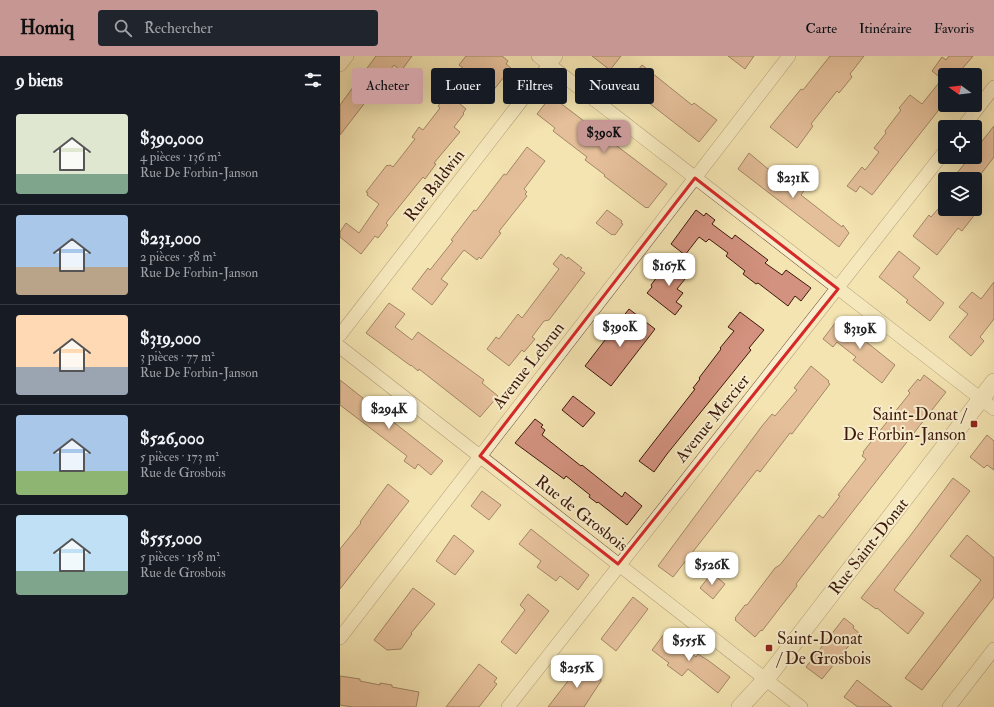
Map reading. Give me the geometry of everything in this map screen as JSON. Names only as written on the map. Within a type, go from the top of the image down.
[{"type":"street","points":[[340,64],[347,56]]},
{"type":"street","points":[[538,56],[553,60],[695,178],[987,404]]},
{"type":"street","name":"Avenue Lebrun","points":[[340,638],[789,56]]},
{"type":"street","name":"Rue Baldwin","points":[[340,335],[553,60]]},
{"type":"street","points":[[968,120],[994,87]]},
{"type":"street","name":"Avenue Mercier","points":[[508,707],[618,564],[838,289],[938,160]]},
{"type":"street","name":"Rue de Grosbois","points":[[340,347],[801,707]]},
{"type":"street","name":"Rue Saint-Donat","points":[[740,707],[766,679],[987,404],[994,382]]},
{"type":"street","points":[[949,707],[994,649]]},
{"type":"highlighted area","points":[[695,178],[838,289],[618,564],[480,456]]},
{"type":"building","points":[[376,56],[412,56],[403,68],[398,68],[394,65],[392,68],[367,68]]},
{"type":"building","points":[[466,56],[502,56],[508,61],[506,64],[511,68],[503,68],[503,78],[495,88],[495,68],[463,68],[459,65]]},
{"type":"building","points":[[592,56],[621,56],[612,68],[607,68]]},
{"type":"building","points":[[728,56],[754,56],[745,69]]},
{"type":"building","points":[[830,56],[864,56],[850,74],[852,77],[839,93],[837,91],[811,124],[813,126],[797,148],[770,127],[801,89],[803,90]]},
{"type":"building","points":[[949,56],[973,56],[963,68],[938,68],[938,76],[932,71],[942,57],[946,60]]},
{"type":"building","points":[[654,75],[692,105],[694,103],[717,120],[699,142],[650,104],[654,104]]},
{"type":"building","points":[[938,84],[938,111],[872,195],[860,186],[856,192],[847,186],[862,167],[865,170],[866,169],[879,152],[874,148],[901,110],[899,108],[910,95],[922,104]]},
{"type":"building","points":[[352,89],[352,104],[364,104],[340,135],[340,105]]},
{"type":"building","points":[[440,104],[460,104],[466,109],[454,127],[460,132],[434,163],[436,164],[425,179],[423,177],[386,223],[388,225],[378,238],[375,236],[361,254],[340,237],[340,232],[346,223],[359,233],[379,204],[367,195],[368,193],[366,192],[387,165],[393,167],[415,139],[412,137],[419,127],[423,130],[440,108],[438,106]]},
{"type":"building","points":[[545,104],[562,104],[667,184],[648,208],[646,208],[585,160],[587,157],[553,131],[555,128],[537,114]]},
{"type":"building","points":[[994,126],[994,157],[982,173],[958,172],[964,164],[982,164],[982,141]]},
{"type":"building","points":[[527,147],[545,161],[524,189],[527,192],[525,194],[527,196],[500,230],[499,232],[501,233],[481,259],[479,257],[477,260],[464,250],[441,279],[448,284],[432,305],[412,289],[428,268],[430,270],[453,241],[451,240],[474,210],[476,211]]},
{"type":"building","points":[[749,153],[787,185],[792,177],[806,188],[801,195],[842,227],[843,225],[849,233],[839,247],[738,169]]},
{"type":"building","points":[[938,209],[938,216],[974,216],[962,231],[958,228],[937,255],[913,236],[929,215],[931,217]]},
{"type":"building","points":[[607,210],[622,221],[621,223],[623,224],[615,235],[612,235],[596,223]]},
{"type":"building","points":[[696,210],[704,216],[706,213],[715,220],[712,224],[732,239],[735,235],[768,260],[765,263],[782,275],[786,270],[811,288],[801,301],[795,296],[788,306],[758,283],[756,284],[743,274],[745,271],[726,256],[728,253],[709,239],[706,242],[699,237],[685,255],[671,244]]},
{"type":"building","points":[[899,251],[920,268],[913,277],[944,303],[930,321],[906,302],[908,300],[879,277]]},
{"type":"building","points":[[561,254],[567,259],[568,257],[582,268],[580,270],[585,273],[549,320],[544,321],[532,337],[535,339],[524,352],[522,350],[509,366],[487,349],[496,337],[499,339],[518,314],[522,318],[559,269],[553,264]]},
{"type":"building","points":[[670,260],[689,274],[677,289],[683,293],[676,302],[682,306],[675,315],[647,293],[652,287],[651,285]]},
{"type":"building","points":[[994,282],[994,319],[980,337],[984,341],[971,356],[949,337],[968,314],[959,307],[972,292],[981,299]]},
{"type":"building","points":[[389,303],[405,314],[395,327],[412,340],[418,332],[484,380],[482,383],[498,396],[480,417],[419,369],[418,371],[366,333]]},
{"type":"building","points":[[629,309],[655,329],[611,386],[585,366]]},
{"type":"building","points":[[740,312],[764,330],[749,348],[751,350],[654,472],[639,461],[695,389],[693,388],[700,379],[699,378],[734,331],[728,327]]},
{"type":"building","points":[[839,318],[846,324],[848,322],[857,328],[854,332],[895,365],[882,383],[853,360],[856,357],[837,342],[833,347],[823,339]]},
{"type":"building","points":[[811,366],[829,381],[828,382],[830,384],[792,434],[790,433],[760,472],[757,470],[673,577],[658,566],[762,426],[772,414],[775,416],[797,390],[794,388]]},
{"type":"building","points":[[924,375],[946,392],[796,584],[797,586],[762,631],[761,630],[755,637],[735,620],[735,618],[745,605],[747,605],[775,568],[780,565],[819,515],[823,518],[840,496],[838,495],[866,459],[862,456],[864,453],[863,452],[910,393],[908,391],[918,379],[920,381]]},
{"type":"building","points":[[340,380],[443,461],[431,475],[418,464],[415,469],[404,461],[407,456],[340,405]]},
{"type":"building","points":[[573,396],[595,413],[583,427],[562,410]]},
{"type":"building","points":[[535,419],[543,425],[541,427],[545,430],[542,435],[622,497],[625,492],[642,506],[627,525],[598,502],[597,503],[589,497],[590,495],[566,476],[564,479],[515,443]]},
{"type":"building","points":[[987,435],[994,441],[994,470],[987,465],[984,468],[970,457]]},
{"type":"building","points":[[953,478],[970,491],[894,590],[924,613],[908,634],[877,608],[876,609],[861,598]]},
{"type":"building","points":[[388,484],[409,501],[340,589],[340,549],[361,523],[360,522]]},
{"type":"building","points":[[482,491],[501,505],[489,520],[471,506]]},
{"type":"building","points":[[531,529],[589,575],[578,590],[560,576],[556,581],[537,567],[541,561],[519,544]]},
{"type":"building","points":[[454,535],[474,551],[455,575],[436,561]]},
{"type":"building","points":[[967,535],[994,558],[994,597],[922,690],[905,678],[981,580],[950,556]]},
{"type":"building","points":[[712,573],[725,584],[713,599],[700,588]]},
{"type":"building","points":[[413,588],[435,604],[411,633],[412,634],[401,649],[387,650],[374,640]]},
{"type":"building","points":[[528,594],[549,611],[516,654],[501,642],[525,610],[520,605]]},
{"type":"building","points":[[633,597],[648,609],[616,651],[601,639]]},
{"type":"building","points":[[844,618],[854,626],[853,628],[859,633],[822,679],[806,667]]},
{"type":"building","points":[[667,630],[681,641],[679,644],[696,657],[698,654],[730,677],[718,693],[688,669],[682,676],[667,665],[669,663],[652,650]]},
{"type":"building","points":[[479,664],[497,678],[494,682],[497,684],[479,707],[446,707]]},
{"type":"building","points":[[581,664],[601,679],[584,707],[548,707]]},
{"type":"building","points":[[340,676],[360,679],[360,681],[380,685],[380,683],[392,685],[392,687],[419,692],[416,707],[353,707],[340,705]]},
{"type":"building","points":[[857,680],[892,707],[858,707],[844,697]]},
{"type":"place","name":"Saint-Donat / De Forbin-Janson","points":[[974,424]]},
{"type":"place","name":"Saint-Donat / De Grosbois","points":[[769,648]]}]
